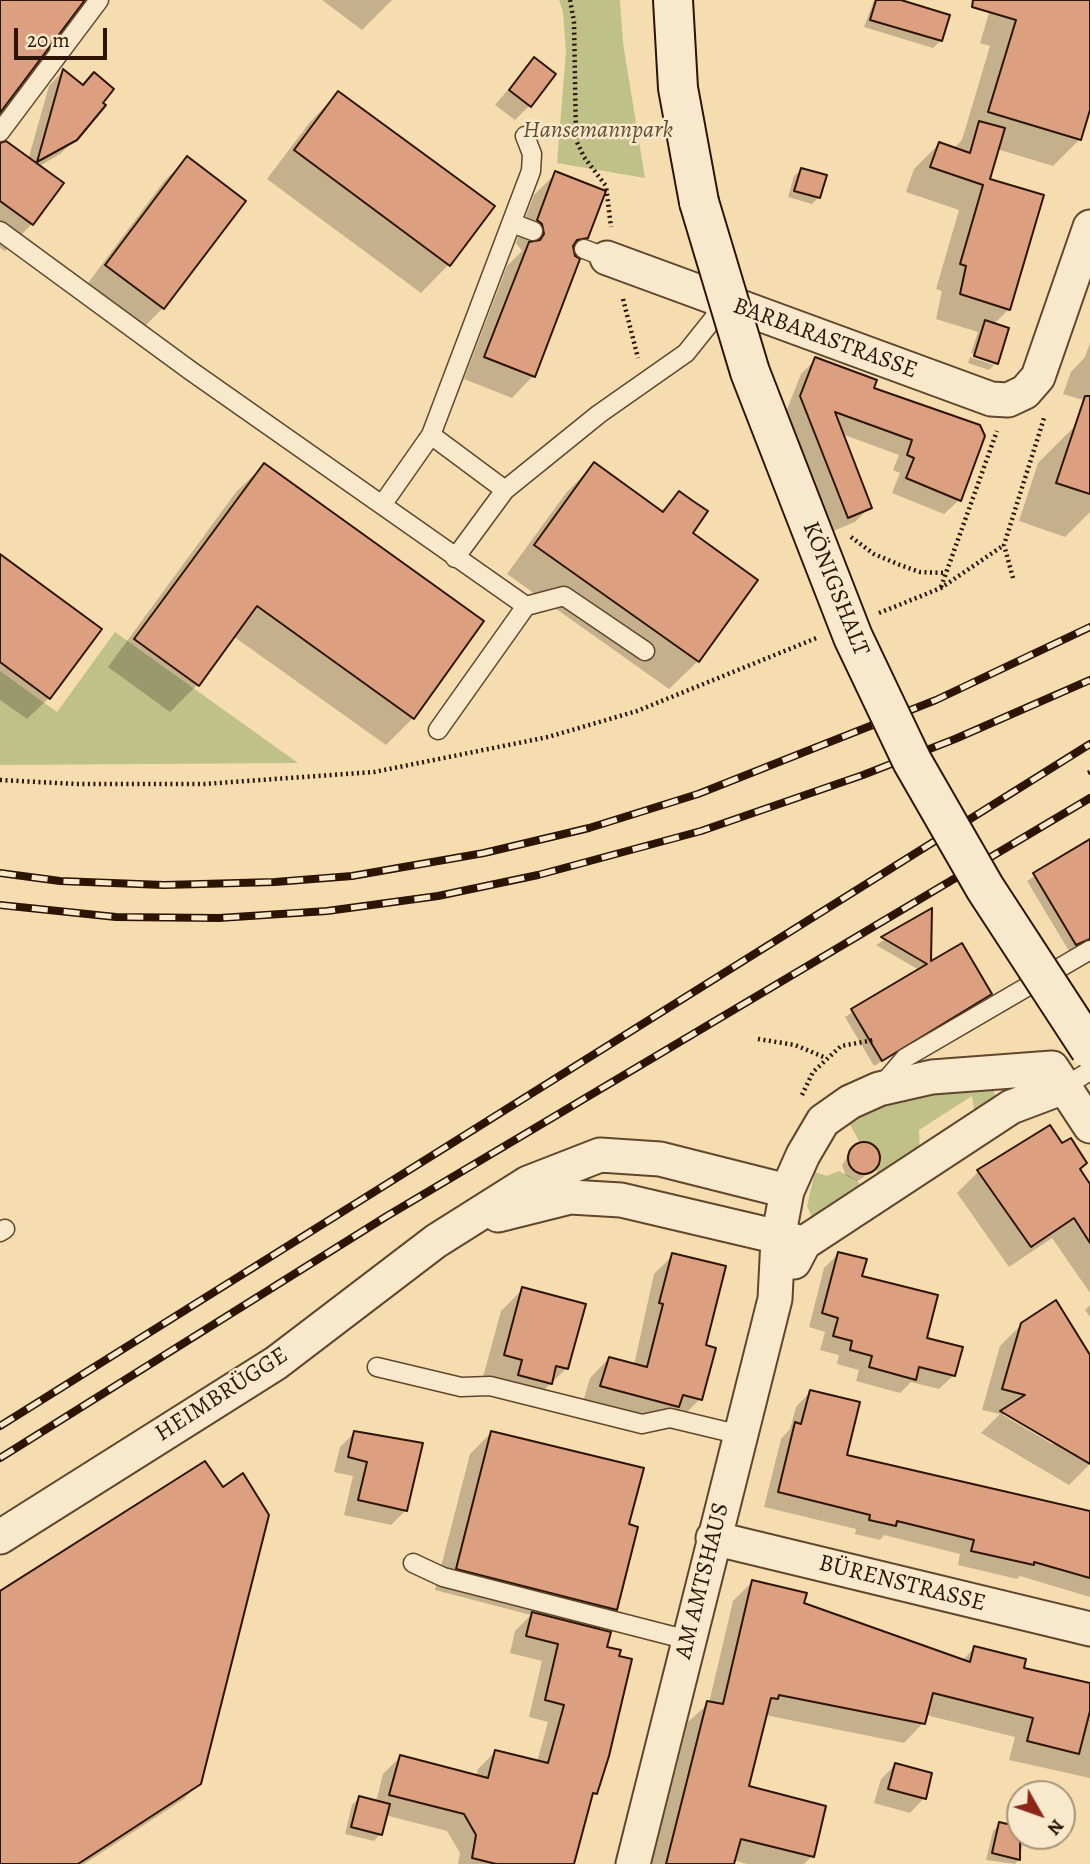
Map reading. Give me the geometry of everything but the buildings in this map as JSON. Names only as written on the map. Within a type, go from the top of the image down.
[{"type":"main road","name":"KÖNIGSHALT","points":[[652,0],[656,31],[678,88]]},
{"type":"main road","name":"KÖNIGSHALT","points":[[673,0],[678,88],[699,202],[750,372],[853,637],[912,761],[985,888],[1090,1049]]},
{"type":"main road","points":[[678,88],[685,0]]},
{"type":"street","points":[[1008,400],[1025,392],[1043,391],[1090,227]]},
{"type":"street","name":"BARBARASTRASSE","points":[[595,254],[991,399],[1008,400]]},
{"type":"street","name":"AM AMTSHAUS","points":[[633,1864],[713,1538],[791,1241],[787,1191],[803,1154],[823,1121],[850,1102],[879,1089],[932,1077],[1052,1068],[1077,1079]]},
{"type":"street","points":[[1001,1071],[1012,1091],[1011,1107]]},
{"type":"street","points":[[1077,1079],[1090,1126]]},
{"type":"street","name":"AM AMTSHAUS","points":[[791,1241],[1011,1107],[1077,1079]]},
{"type":"street","name":"HEIMBRÜGGE","points":[[0,1537],[276,1363],[436,1241],[528,1183],[600,1154],[660,1159],[787,1191]]},
{"type":"street","name":"HEIMBRÜGGE","points":[[436,1241],[509,1210],[570,1197],[621,1200],[791,1241]]},
{"type":"street","name":"BÜRENSTRASSE","points":[[713,1538],[1090,1629]]},
{"type":"lane","points":[[0,132],[99,0]]},
{"type":"lane","points":[[382,505],[431,435],[531,172],[533,154],[525,136]]},
{"type":"lane","points":[[512,223],[533,231]]},
{"type":"lane","points":[[0,230],[191,371],[526,606]]},
{"type":"lane","points":[[455,558],[505,490],[599,414],[686,354],[714,317],[720,301]]},
{"type":"lane","points":[[431,435],[505,490]]},
{"type":"lane","points":[[438,730],[526,606],[564,596],[645,652]]},
{"type":"lane","points":[[879,1089],[905,1058],[1090,950]]},
{"type":"lane","points":[[377,1367],[461,1387],[490,1387],[642,1424],[670,1418],[741,1435]]},
{"type":"lane","points":[[413,1563],[443,1577],[688,1640]]},
{"type":"path","points":[[570,0],[576,140],[608,193],[611,229],[595,254],[620,286],[639,360],[652,378]]},
{"type":"path","points":[[1013,578],[1003,545],[1043,391]]},
{"type":"path","points":[[941,588],[1008,400]]},
{"type":"path","points":[[846,533],[874,554],[900,565],[920,572],[946,573]]},
{"type":"path","points":[[870,616],[941,588],[1003,545]]},
{"type":"path","points":[[758,1039],[795,1045],[826,1058]]},
{"type":"green space","name":"Hansemannpark","points":[[559,0],[620,0],[623,43],[645,178],[557,163],[566,51],[563,12]]},
{"type":"green space","points":[[115,632],[298,763],[0,765],[0,671],[57,712]]},
{"type":"green space","points":[[992,1086],[996,1098],[975,1116],[972,1096],[919,1130],[920,1152],[880,1178],[876,1170],[881,1161],[879,1151],[872,1144],[860,1143],[847,1119],[899,1095]]},
{"type":"green space","points":[[839,1171],[857,1180],[864,1191],[818,1219],[812,1217],[807,1206],[815,1172],[827,1176]]},
{"type":"railway","points":[[0,873],[60,881],[164,885],[275,882],[352,876],[484,853],[589,828],[698,794],[936,700],[1090,627]]},
{"type":"railway","points":[[0,905],[116,917],[219,918],[327,911],[438,896],[538,875],[701,831],[863,775],[955,739],[1090,680]]},
{"type":"railway","points":[[0,1426],[1090,744]]},
{"type":"railway","points":[[0,1458],[387,1216],[1090,798]]}]
